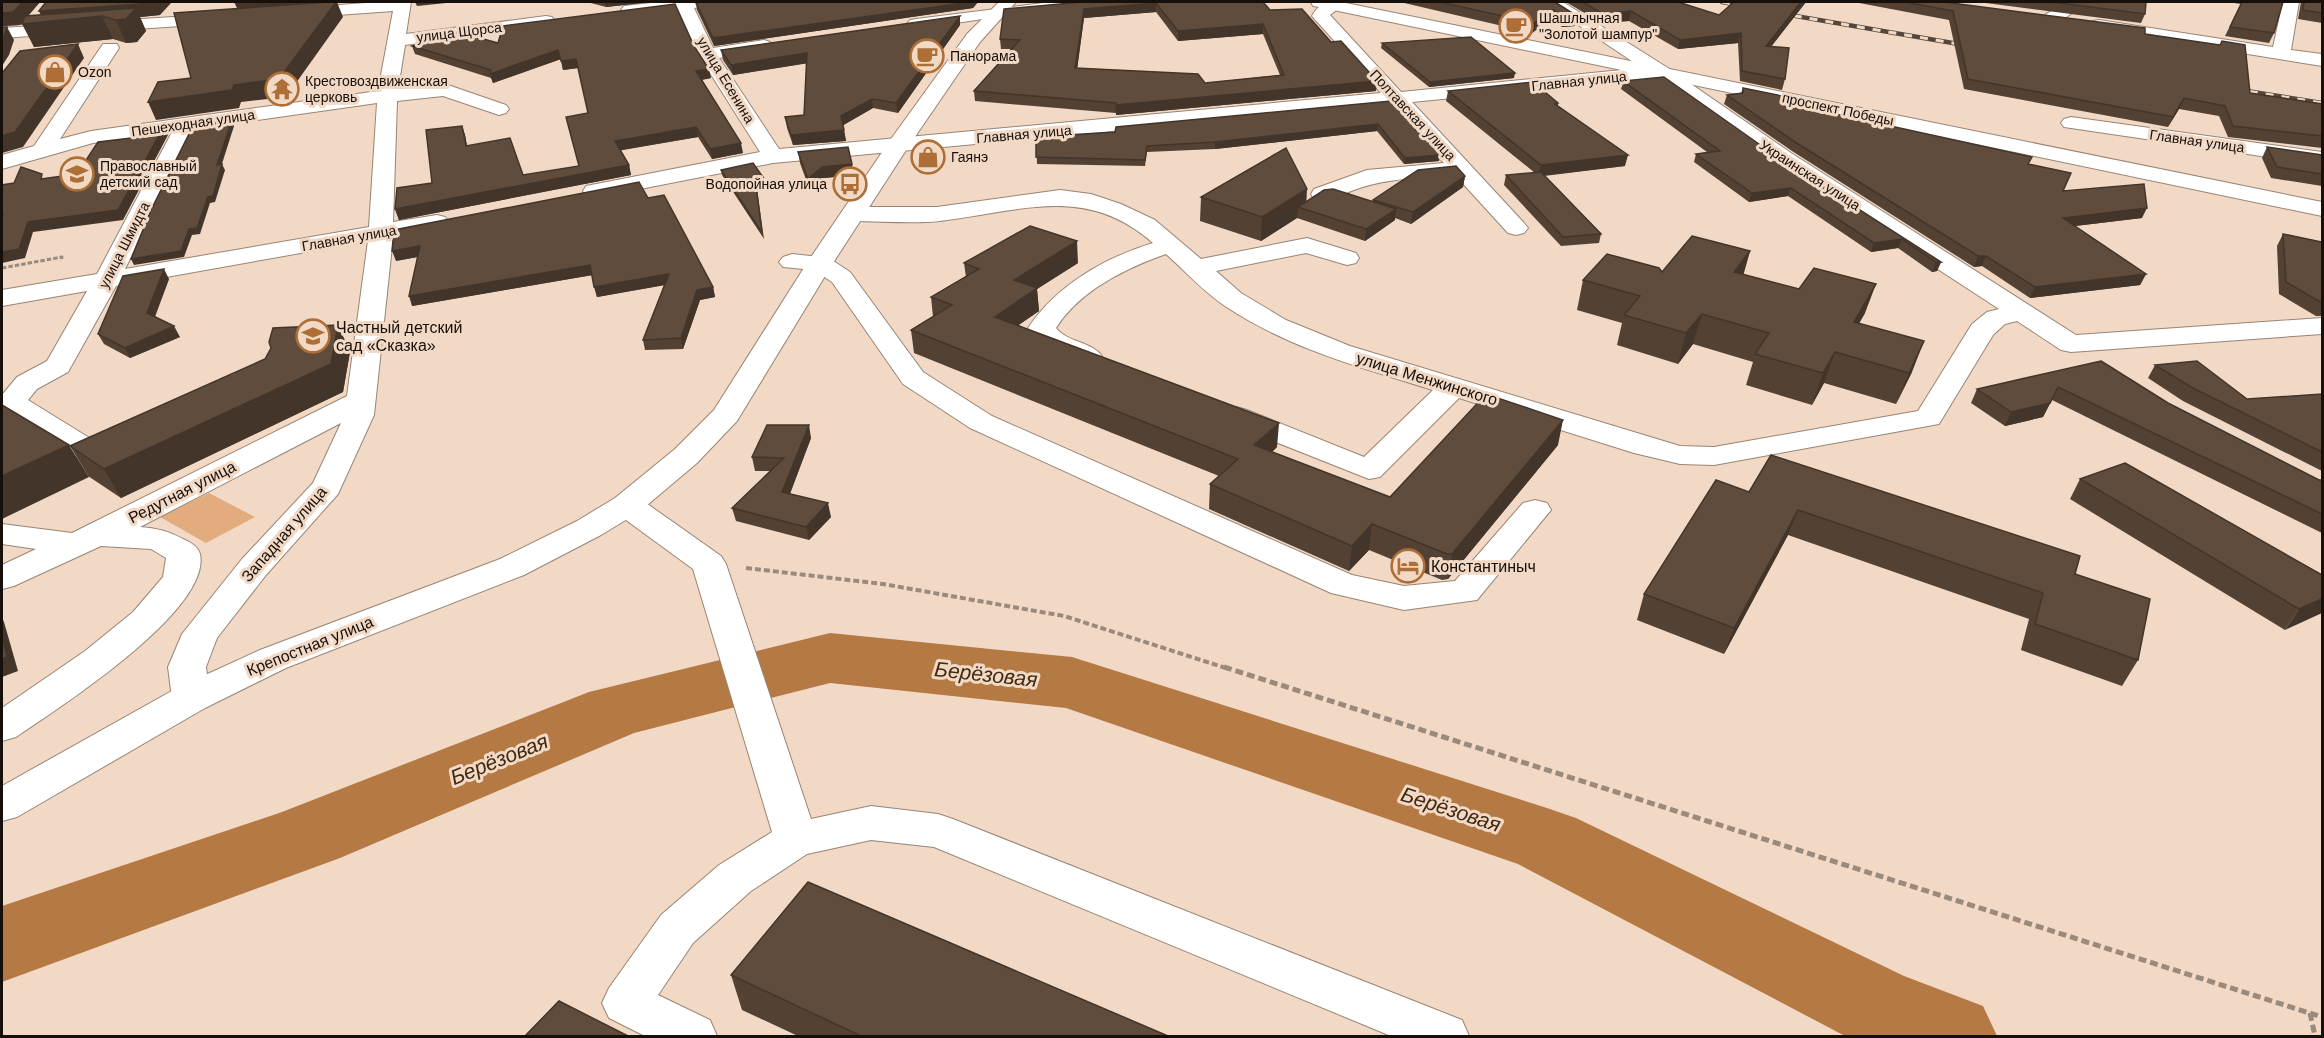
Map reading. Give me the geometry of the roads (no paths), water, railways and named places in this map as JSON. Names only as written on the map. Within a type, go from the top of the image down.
[{"type":"street","points":[[207,20],[218,2]]},
{"type":"street","points":[[536,2],[538,22]]},
{"type":"street","points":[[616,12],[689,2]]},
{"type":"street","name":"улица Есенина","points":[[689,2],[707,54],[773,156]]},
{"type":"street","points":[[903,25],[1002,7],[1099,2]]},
{"type":"street","name":"Украинская улица","points":[[1552,2],[1661,72],[1783,158],[2111,370]]},
{"type":"street","points":[[2082,2],[2044,17],[2322,60]]},
{"type":"street","points":[[2281,53],[2291,2]]},
{"type":"street","points":[[276,15],[402,3]]},
{"type":"street","name":"Западная улица","points":[[191,698],[187,667],[200,634],[254,567],[327,487],[359,415],[381,233],[387,95],[402,3]]},
{"type":"street","name":"проспект Победы","points":[[1326,3],[2322,208]]},
{"type":"street","name":"Полтавская улица","points":[[1326,3],[1322,16],[1516,228]]},
{"type":"street","points":[[791,823],[712,574],[627,505],[686,456],[726,415],[806,263],[853,214],[973,38],[1002,7]]},
{"type":"street","points":[[2,33],[242,17]]},
{"type":"street","name":"улица Щорса","points":[[396,40],[560,19]]},
{"type":"street","points":[[707,54],[776,44]]},
{"type":"street","points":[[87,50],[133,46]]},
{"type":"street","points":[[41,152],[110,48]]},
{"type":"street","name":"Главная улица","points":[[574,195],[773,156],[1061,131],[1661,72]]},
{"type":"street","name":"Пешеходная улица","points":[[2,162],[91,137],[387,95],[444,90],[499,109]]},
{"type":"street","name":"улица Шмидта","points":[[137,434],[94,454],[11,402],[27,383],[58,366],[107,279],[187,123]]},
{"type":"street","name":"Главная улица","points":[[2071,123],[2322,159]]},
{"type":"street","points":[[1322,194],[1367,177],[1461,168]]},
{"type":"street","name":"улица Менжинского","points":[[853,214],[937,214],[1060,197],[1091,201],[1113,208],[1147,225],[1232,299],[1276,326],[1340,352],[1680,455],[1714,456],[1928,418],[1982,330],[1996,318],[2019,312]]},
{"type":"street","name":"Главная улица","points":[[2,298],[456,218]]},
{"type":"street","points":[[1108,364],[1053,342],[1042,328],[1048,314],[1065,299],[1125,261],[1145,252],[1171,245]]},
{"type":"street","points":[[1196,268],[1307,245],[1347,258]]},
{"type":"street","points":[[806,263],[841,277],[913,378],[981,422],[1343,585],[1404,598],[1465,592],[1535,510]]},
{"type":"street","points":[[2071,344],[2322,326]]},
{"type":"street","points":[[1216,408],[1369,470],[1453,387]]},
{"type":"street","name":"Редутная улица","points":[[2,578],[85,539],[360,401]]},
{"type":"street","name":"Крепостная улица","points":[[2,805],[191,698],[273,659],[512,567],[589,528],[627,505]]},
{"type":"street","points":[[2,534],[85,539],[158,539],[183,553],[180,578],[150,617],[99,658],[2,727]]},
{"type":"street","points":[[693,1036],[626,1003],[676,929],[735,878],[791,823],[871,823],[938,831],[1445,1036]]},
{"type":"waterway","name":"Берёзовая","points":[[2,944],[311,835],[615,711],[830,658],[1072,683],[1547,841],[1872,1005],[1950,1036]]},
{"type":"railway","points":[[1722,2],[1749,7]]},
{"type":"railway","points":[[1778,13],[1970,46]]},
{"type":"railway","points":[[2234,89],[2322,103]]},
{"type":"place","name":"Шашлычная \"Золотой шампур\"","points":[[1516,26]]},
{"type":"place","name":"Панорама","points":[[927,56]]},
{"type":"place","name":"Ozon","points":[[55,72]]},
{"type":"place","name":"Крестовоздвиженская церковь","points":[[282,89]]},
{"type":"place","name":"Гаянэ","points":[[928,157]]},
{"type":"place","name":"Православный детский сад","points":[[77,174]]},
{"type":"place","name":"Водопойная улица","points":[[850,184]]},
{"type":"place","name":"Частный детский сад «Сказка»","points":[[313,336]]},
{"type":"place","name":"Константиныч","points":[[1408,566]]}]
